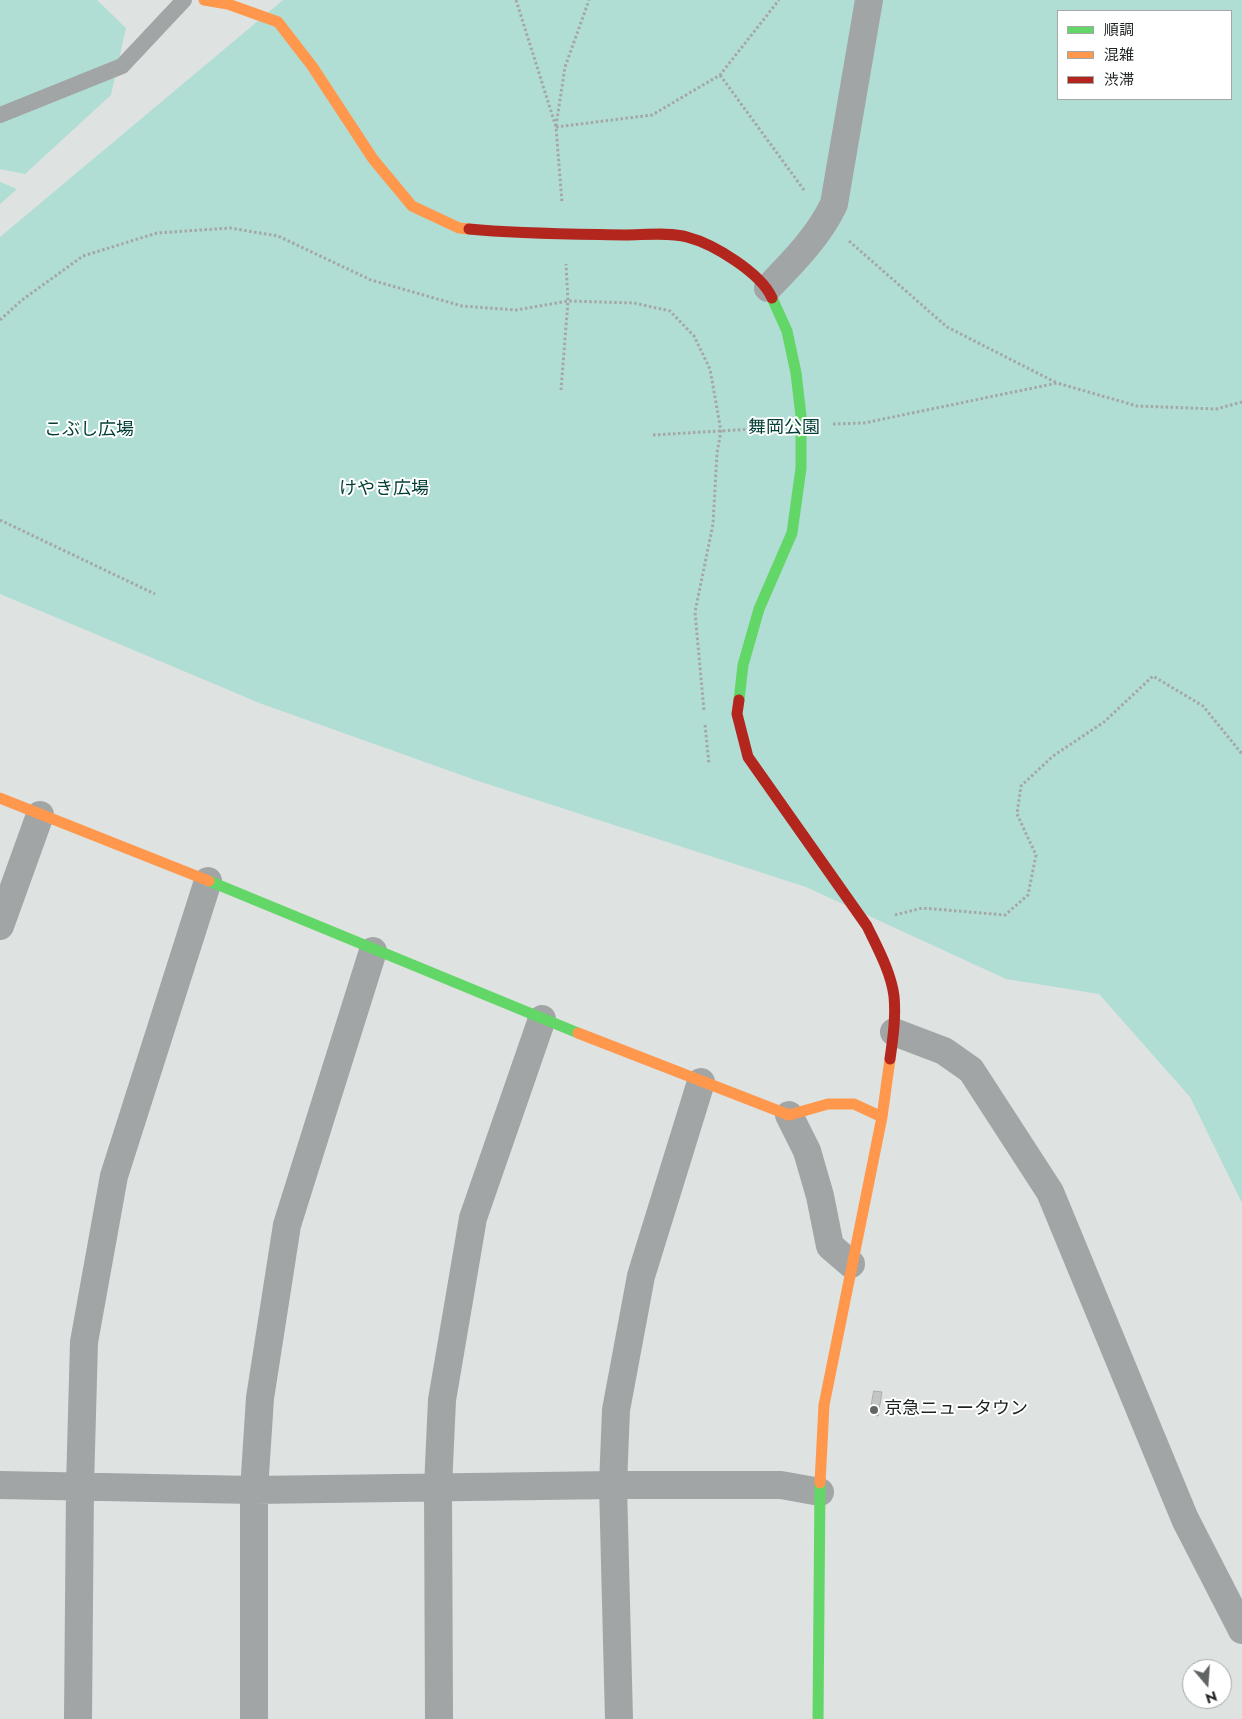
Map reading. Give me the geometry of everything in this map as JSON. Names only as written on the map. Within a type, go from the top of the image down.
[{"type":"street","points":[[204,0],[229,2],[278,22],[312,66],[373,159],[412,206],[459,228],[507,233],[686,236],[714,248],[737,262],[768,288],[787,331],[796,373],[801,416],[800,468],[792,533],[776,574],[758,609],[743,665],[737,714],[748,757],[867,926],[882,957],[894,995],[894,1032],[882,1117],[824,1405],[820,1492],[818,1719]]},
{"type":"street","points":[[768,288],[797,258],[826,221],[834,204],[868,0]]},
{"type":"street","points":[[0,798],[208,881],[542,1019],[789,1115],[828,1104],[854,1104],[882,1117]]},
{"type":"street","points":[[0,926],[40,815]]},
{"type":"street","points":[[78,1719],[80,1486],[84,1342],[114,1176],[208,881]]},
{"type":"street","points":[[254,1719],[254,1490],[260,1398],[287,1226],[374,951]]},
{"type":"street","points":[[439,1719],[438,1487],[442,1400],[474,1218],[542,1019]]},
{"type":"street","points":[[894,1032],[944,1051],[971,1070],[1050,1192],[1185,1520],[1242,1630]]},
{"type":"street","points":[[619,1719],[613,1485],[616,1410],[641,1276],[701,1082]]},
{"type":"street","points":[[789,1115],[807,1151],[820,1196],[830,1246],[851,1264]]},
{"type":"street","points":[[0,1485],[254,1490],[613,1485],[781,1486],[820,1492]]},
{"type":"lane","points":[[0,115],[122,66],[184,0]]},
{"type":"path","points":[[516,0],[556,127]]},
{"type":"path","points":[[560,180],[556,127],[565,68],[589,0]]},
{"type":"path","points":[[556,127],[652,115],[720,75],[779,0]]},
{"type":"path","points":[[720,75],[826,221],[947,327],[1057,384],[1137,406],[1216,409],[1242,402]]},
{"type":"path","points":[[0,320],[22,300],[83,256],[157,233],[230,228],[278,236],[371,280],[462,306],[516,310],[568,301],[634,303],[670,311],[694,336],[710,369],[721,431],[717,453],[713,524],[695,612],[709,764]]},
{"type":"path","points":[[561,390],[568,301]]},
{"type":"path","points":[[864,423],[1057,384]]},
{"type":"path","points":[[653,435],[721,431]]},
{"type":"path","points":[[0,520],[155,594]]},
{"type":"path","points":[[867,926],[885,917],[922,908],[1005,915],[1028,895],[1036,855],[1017,814],[1021,786],[1053,756],[1104,722],[1153,676],[1203,706],[1242,754]]},
{"type":"green space","points":[[0,0],[97,0],[126,28],[111,95],[25,174],[0,169]]},
{"type":"green space","name":"舞岡公園","points":[[283,0],[1242,0],[1242,1203],[1190,1097],[1099,994],[1006,979],[806,887],[478,781],[262,704],[0,594],[0,237]]},
{"type":"green space","points":[[0,182],[17,189],[0,204]]},
{"type":"building","points":[[874,1391],[882,1392],[878,1416],[870,1414]]},
{"type":"traffic: fast","points":[[739,700],[743,665],[759,609],[792,533],[801,468],[801,416],[796,373],[787,331],[772,298]]},
{"type":"traffic: fast","points":[[209,881],[578,1033]]},
{"type":"traffic: fast","points":[[818,1719],[820,1483]]},
{"type":"traffic: slow","points":[[204,0],[228,4],[278,22],[312,66],[373,159],[412,206],[459,228],[469,229]]},
{"type":"traffic: slow","points":[[0,798],[209,881]]},
{"type":"traffic: slow","points":[[578,1033],[789,1115],[828,1104],[854,1104],[882,1117]]},
{"type":"traffic: slow","points":[[820,1483],[824,1405],[882,1117],[890,1059]]},
{"type":"traffic: jam","points":[[469,229],[508,232],[680,235],[710,246],[736,261],[758,279],[772,298]]},
{"type":"traffic: jam","points":[[739,700],[737,714],[748,757],[867,926],[883,960],[890,978],[895,1004],[890,1059]]},
{"type":"place","name":"京急ニュータウン","points":[[874,1410]]},
{"type":"park label","name":"こぶし広場","points":[[89,431]]},
{"type":"park label","name":"けやき広場","points":[[384,490]]}]
